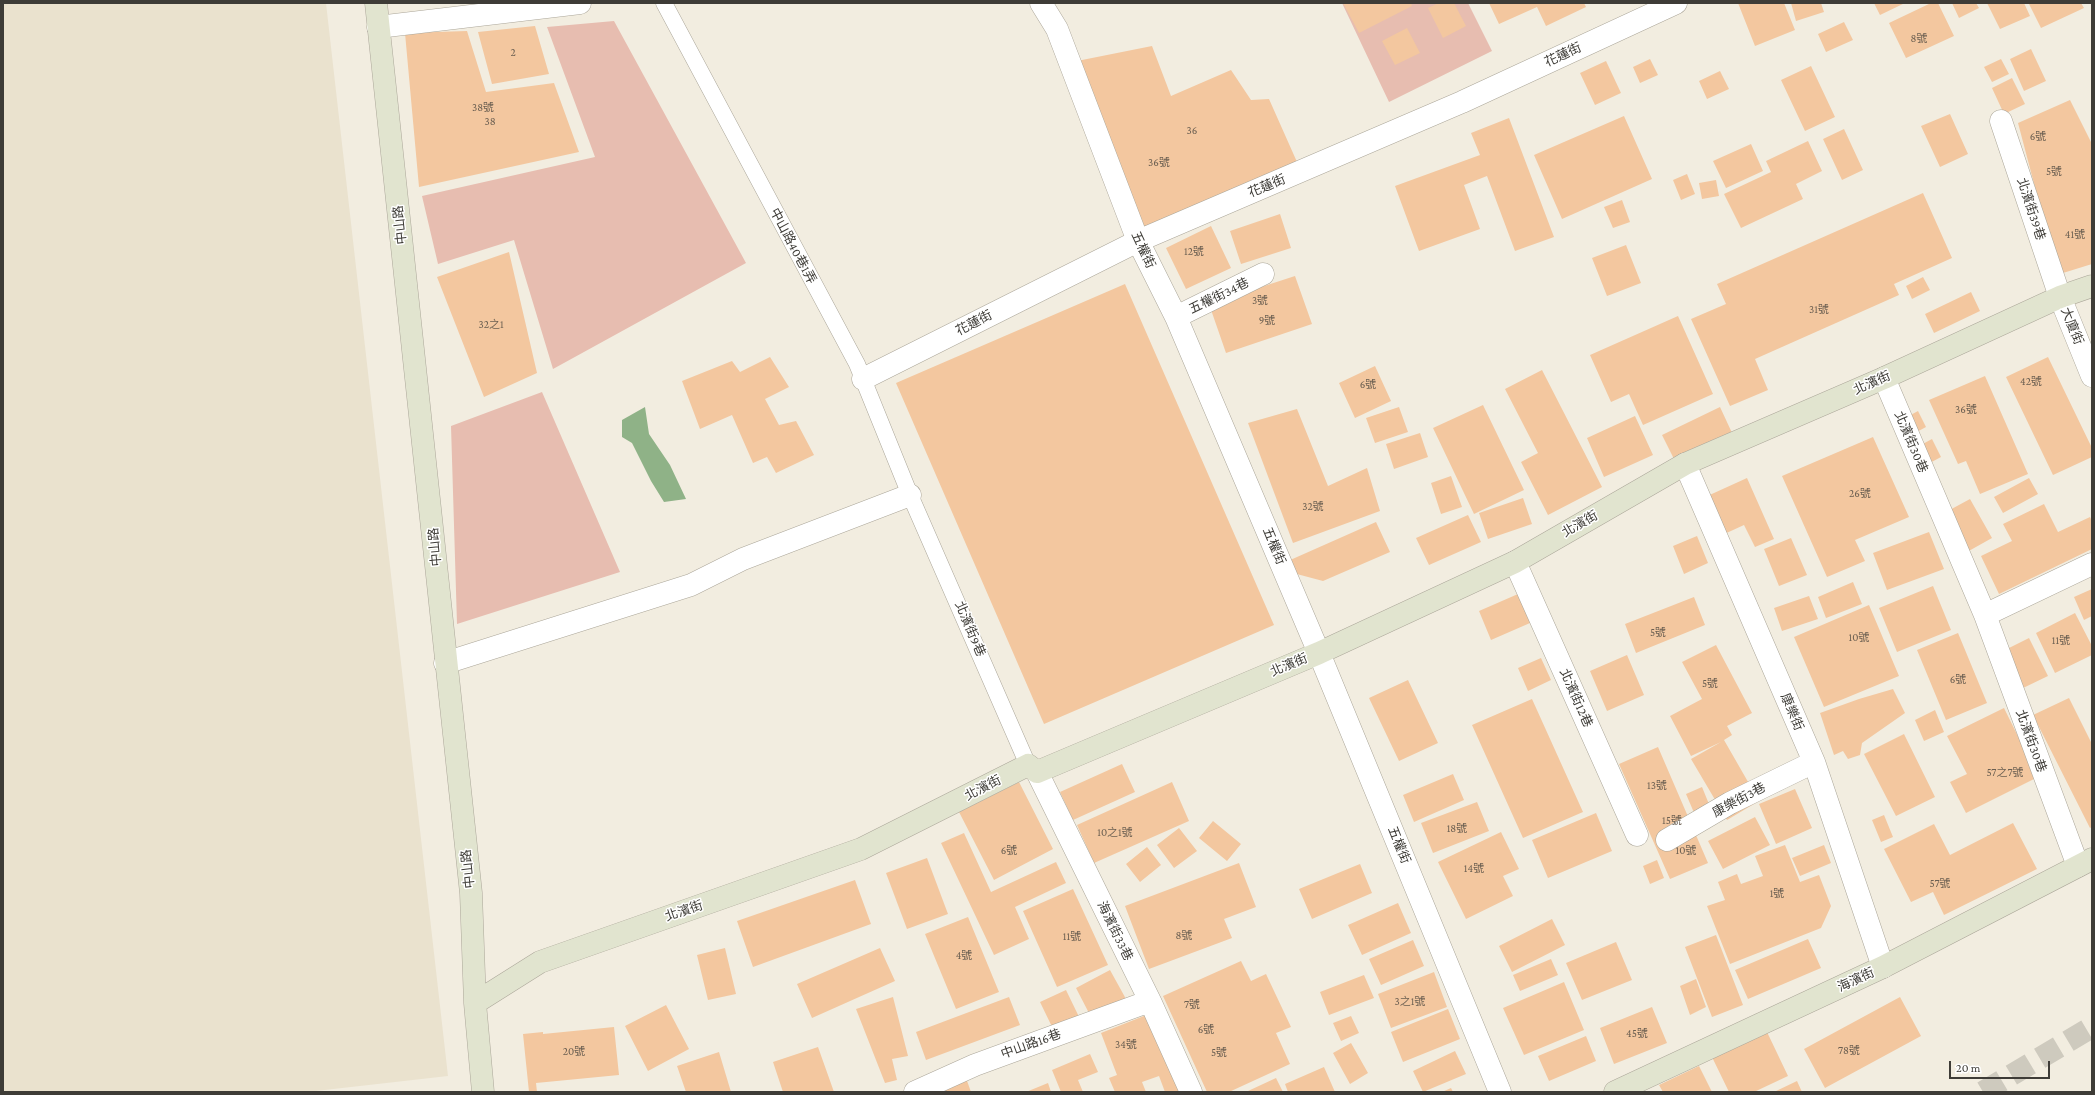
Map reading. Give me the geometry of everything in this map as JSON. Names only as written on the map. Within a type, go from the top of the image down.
[{"type":"main road","name":"中山路","points":[[376,3],[433,529],[445,663],[471,893],[475,1003],[483,1092]]},
{"type":"main road","name":"北濱街","points":[[475,1003],[540,962],[861,849],[1032,768],[1319,653],[1515,562],[1685,464],[1884,378],[2060,297],[2092,286]]},
{"type":"main road","name":"海濱街","points":[[1615,1092],[1883,967],[2085,863]]},
{"type":"street","points":[[378,27],[580,3]]},
{"type":"street","name":"五權街","points":[[1042,3],[1057,29],[1138,241],[1176,317],[1319,653],[1500,1092]]},
{"type":"street","name":"花蓮街","points":[[863,379],[1138,241],[1462,102],[1676,3]]},
{"type":"street","name":"北濱街39巷","points":[[2001,121],[2060,297]]},
{"type":"street","name":"五權街34巷","points":[[1176,317],[1263,274]]},
{"type":"street","name":"大廈街","points":[[2060,297],[2092,376]]},
{"type":"street","name":"北濱街30巷","points":[[1884,378],[1985,615],[2085,863]]},
{"type":"street","name":"康樂街","points":[[1685,464],[1814,762],[1883,967]]},
{"type":"street","points":[[445,663],[691,585],[743,559],[910,495]]},
{"type":"street","name":"北濱街12巷","points":[[1515,562],[1637,835]]},
{"type":"street","points":[[1985,615],[2092,564]]},
{"type":"street","name":"康樂街3巷","points":[[1667,840],[1730,803],[1814,762]]},
{"type":"street","name":"海濱街33巷","points":[[1032,768],[1150,1001],[1191,1092]]},
{"type":"street","name":"中山路16巷","points":[[915,1092],[976,1065],[1150,1001]]},
{"type":"lane","name":"中山路40巷1弄","points":[[664,3],[857,364],[910,495]]},
{"type":"lane","name":"北濱街9巷","points":[[910,495],[1032,768]]},
{"type":"shaded area","points":[[3,3],[326,3],[448,1076],[307,1092],[3,1092]]},
{"type":"shaded area","points":[[1342,3],[1468,3],[1492,51],[1389,102]]},
{"type":"shaded area","points":[[614,21],[746,263],[553,369],[514,240],[438,264],[422,196],[595,157],[547,27]]},
{"type":"shaded area","points":[[542,392],[620,572],[457,624],[451,426]]},
{"type":"shaded area","points":[[645,407],[649,434],[670,465],[686,499],[664,502],[651,481],[632,443],[622,437],[622,420]]},
{"type":"building","points":[[1343,3],[1411,3],[1412,6],[1359,33]]},
{"type":"building","points":[[1439,3],[1454,3],[1466,26],[1443,38],[1428,8]]},
{"type":"building","points":[[1489,3],[1584,3],[1586,7],[1546,26],[1537,7],[1499,24]]},
{"type":"building","points":[[1738,3],[1784,3],[1795,30],[1755,46]]},
{"type":"building","points":[[1791,3],[1821,3],[1824,12],[1796,21]]},
{"type":"building","points":[[1874,3],[1905,3],[1880,15]]},
{"type":"building","points":[[1931,3],[1938,3],[1954,36],[1906,58],[1889,23]]},
{"type":"building","points":[[1952,3],[1976,3],[1979,8],[1959,18]]},
{"type":"building","points":[[1987,3],[2024,3],[2030,16],[2000,29]]},
{"type":"building","points":[[2081,3],[2084,8],[2041,28],[2029,4]]},
{"type":"building","points":[[1844,22],[1853,40],[1826,52],[1818,34]]},
{"type":"building","points":[[535,26],[549,74],[492,84],[478,32]]},
{"type":"building","points":[[1407,28],[1420,53],[1395,65],[1382,41]]},
{"type":"building","points":[[467,31],[486,92],[554,83],[579,152],[419,187],[405,33]]},
{"type":"building","points":[[1152,46],[1171,96],[1231,70],[1251,100],[1269,99],[1297,162],[1144,233],[1072,62]]},
{"type":"building","points":[[2031,49],[2046,81],[2024,91],[2010,59]]},
{"type":"building","points":[[1650,59],[1658,75],[1640,83],[1633,67]]},
{"type":"building","points":[[2001,59],[2009,74],[1992,82],[1984,67]]},
{"type":"building","points":[[1606,61],[1621,93],[1595,105],[1580,73]]},
{"type":"building","points":[[1811,66],[1835,117],[1805,131],[1781,80]]},
{"type":"building","points":[[1720,71],[1729,89],[1707,99],[1699,81]]},
{"type":"building","points":[[2012,78],[2025,104],[2004,114],[1992,88]]},
{"type":"building","points":[[2070,100],[2092,144],[2092,264],[2063,273],[2036,191],[2018,123]]},
{"type":"building","points":[[1950,114],[1968,154],[1940,167],[1921,126]]},
{"type":"building","points":[[1624,116],[1652,179],[1562,219],[1534,155]]},
{"type":"building","points":[[1509,118],[1554,237],[1515,251],[1487,176],[1464,185],[1480,229],[1419,251],[1395,186],[1480,155],[1471,133]]},
{"type":"building","points":[[1844,129],[1863,170],[1842,180],[1823,139]]},
{"type":"building","points":[[1808,141],[1822,171],[1796,184],[1803,199],[1741,228],[1724,194],[1771,172],[1766,161]]},
{"type":"building","points":[[1751,144],[1763,171],[1726,188],[1713,161]]},
{"type":"building","points":[[1687,174],[1695,194],[1681,200],[1673,180]]},
{"type":"building","points":[[1716,180],[1719,196],[1702,199],[1699,183]]},
{"type":"building","points":[[1923,193],[1952,258],[1894,284],[1899,295],[1755,359],[1768,390],[1730,406],[1691,319],[1726,304],[1717,284]]},
{"type":"building","points":[[1622,200],[1630,222],[1613,228],[1604,207]]},
{"type":"building","points":[[1280,214],[1291,248],[1241,264],[1230,231]]},
{"type":"building","points":[[1211,226],[1231,268],[1186,289],[1166,248]]},
{"type":"building","points":[[1626,245],[1641,283],[1607,296],[1592,258]]},
{"type":"building","points":[[509,252],[537,373],[484,397],[437,277]]},
{"type":"building","points":[[1295,276],[1312,324],[1226,353],[1209,304]]},
{"type":"building","points":[[1923,277],[1930,290],[1912,299],[1906,286]]},
{"type":"building","points":[[1125,284],[1274,625],[1044,724],[896,383]]},
{"type":"building","points":[[1971,292],[1980,311],[1934,333],[1925,314]]},
{"type":"building","points":[[1678,316],[1713,394],[1643,425],[1629,394],[1611,402],[1590,355]]},
{"type":"building","points":[[770,357],[789,387],[765,399],[779,425],[796,421],[814,455],[776,473],[767,457],[753,463],[732,415],[700,429],[682,381],[732,361],[740,372]]},
{"type":"building","points":[[2048,357],[2092,448],[2092,457],[2053,475],[2006,377]]},
{"type":"building","points":[[1375,366],[1391,401],[1355,418],[1339,383]]},
{"type":"building","points":[[1542,370],[1602,487],[1548,515],[1521,462],[1538,453],[1505,389]]},
{"type":"building","points":[[1985,376],[2028,474],[1980,494],[1966,461],[1958,464],[1929,400]]},
{"type":"building","points":[[1483,405],[1524,490],[1474,514],[1433,428]]},
{"type":"building","points":[[1399,407],[1408,432],[1375,443],[1366,418]]},
{"type":"building","points":[[1720,407],[1733,435],[1676,463],[1662,435]]},
{"type":"building","points":[[1297,409],[1328,486],[1367,468],[1380,511],[1293,543],[1248,423]]},
{"type":"building","points":[[1918,411],[1926,427],[1913,434],[1905,418]]},
{"type":"building","points":[[1635,416],[1653,455],[1604,477],[1587,438]]},
{"type":"building","points":[[1420,433],[1428,457],[1394,469],[1386,444]]},
{"type":"building","points":[[1873,437],[1909,517],[1855,540],[1865,561],[1827,577],[1782,476]]},
{"type":"building","points":[[1932,439],[1941,457],[1926,465],[1917,447]]},
{"type":"building","points":[[1451,476],[1462,507],[1441,514],[1431,483]]},
{"type":"building","points":[[1747,478],[1774,539],[1755,547],[1744,525],[1720,536],[1703,498]]},
{"type":"building","points":[[2029,478],[2038,494],[2003,513],[1994,497]]},
{"type":"building","points":[[1523,498],[1532,524],[1488,539],[1479,513]]},
{"type":"building","points":[[1970,499],[1992,538],[1967,552],[1946,512]]},
{"type":"building","points":[[2044,504],[2058,532],[2090,517],[2092,521],[2092,549],[1999,594],[1981,556],[2012,541],[2003,524]]},
{"type":"building","points":[[1468,515],[1481,542],[1429,565],[1416,538]]},
{"type":"building","points":[[1376,522],[1390,552],[1323,581],[1293,573],[1288,561]]},
{"type":"building","points":[[1929,532],[1944,569],[1887,590],[1873,553]]},
{"type":"building","points":[[1697,536],[1708,563],[1684,574],[1673,546]]},
{"type":"building","points":[[1791,538],[1807,575],[1779,586],[1764,549]]},
{"type":"building","points":[[1853,582],[1862,604],[1826,618],[1818,597]]},
{"type":"building","points":[[1933,586],[1951,630],[1897,652],[1879,608]]},
{"type":"building","points":[[2092,589],[2092,616],[2084,620],[2074,597]]},
{"type":"building","points":[[1518,594],[1530,623],[1491,640],[1479,611]]},
{"type":"building","points":[[1809,596],[1818,619],[1782,631],[1774,608]]},
{"type":"building","points":[[1694,597],[1705,625],[1636,653],[1625,624]]},
{"type":"building","points":[[1869,605],[1899,676],[1824,707],[1794,637]]},
{"type":"building","points":[[2075,613],[2092,646],[2092,655],[2055,673],[2036,633]]},
{"type":"building","points":[[1958,633],[1987,703],[1946,720],[1917,650]]},
{"type":"building","points":[[2029,638],[2048,676],[2021,689],[2003,651]]},
{"type":"building","points":[[1716,645],[1752,713],[1727,726],[1732,735],[1724,740],[1759,801],[1727,820],[1691,759],[1721,742],[1691,756],[1670,716],[1702,699],[1682,662]]},
{"type":"building","points":[[1627,655],[1644,695],[1607,711],[1590,671]]},
{"type":"building","points":[[1541,658],[1551,680],[1528,691],[1518,668]]},
{"type":"building","points":[[1408,680],[1438,743],[1399,761],[1369,698]]},
{"type":"building","points":[[1893,689],[1905,713],[1862,743],[1860,755],[1848,759],[1843,751],[1834,755],[1820,713]]},
{"type":"building","points":[[2069,698],[2092,744],[2092,827],[2090,828],[2033,715]]},
{"type":"building","points":[[1532,699],[1583,812],[1523,838],[1472,725]]},
{"type":"building","points":[[2004,708],[2038,777],[1966,813],[1950,782],[1967,774],[1947,736]]},
{"type":"building","points":[[1935,710],[1944,732],[1924,741],[1915,720]]},
{"type":"building","points":[[1904,734],[1935,797],[1896,816],[1864,754]]},
{"type":"building","points":[[1658,747],[1708,863],[1670,879],[1619,764]]},
{"type":"building","points":[[1122,764],[1135,792],[1073,820],[1060,792]]},
{"type":"building","points":[[1453,774],[1464,800],[1414,822],[1403,795]]},
{"type":"building","points":[[1019,782],[1053,849],[994,880],[959,812]]},
{"type":"building","points":[[1172,782],[1189,821],[1094,863],[1077,825]]},
{"type":"building","points":[[1702,787],[1711,809],[1695,815],[1686,794]]},
{"type":"building","points":[[1795,789],[1812,828],[1776,844],[1759,804]]},
{"type":"building","points":[[1477,802],[1489,831],[1433,853],[1421,823]]},
{"type":"building","points":[[1596,813],[1612,851],[1548,878],[1532,840]]},
{"type":"building","points":[[1884,815],[1893,837],[1881,842],[1872,820]]},
{"type":"building","points":[[1755,817],[1770,845],[1723,869],[1708,841]]},
{"type":"building","points":[[1213,821],[1241,844],[1227,861],[1199,838]]},
{"type":"building","points":[[2013,823],[2037,869],[1944,915],[1933,892],[1911,902],[1884,849],[1934,824],[1950,855]]},
{"type":"building","points":[[1179,828],[1197,851],[1174,868],[1157,845]]},
{"type":"building","points":[[1501,832],[1519,869],[1503,876],[1513,896],[1466,919],[1438,862]]},
{"type":"building","points":[[964,833],[991,892],[1056,862],[1066,883],[1015,907],[1029,939],[994,955],[941,843]]},
{"type":"building","points":[[1785,845],[1800,882],[1819,875],[1831,906],[1821,928],[1730,964],[1707,906],[1725,900],[1718,882],[1737,874],[1741,884],[1763,876],[1755,856]]},
{"type":"building","points":[[1824,845],[1831,863],[1800,876],[1792,858]]},
{"type":"building","points":[[1147,847],[1161,865],[1140,882],[1126,864]]},
{"type":"building","points":[[927,858],[948,914],[907,929],[886,873]]},
{"type":"building","points":[[1657,860],[1664,878],[1650,884],[1643,866]]},
{"type":"building","points":[[1239,863],[1256,907],[1224,919],[1232,938],[1149,969],[1125,906]]},
{"type":"building","points":[[1360,864],[1372,893],[1312,919],[1299,889]]},
{"type":"building","points":[[855,880],[871,924],[753,967],[737,921]]},
{"type":"building","points":[[1073,889],[1108,965],[1057,987],[1023,911]]},
{"type":"building","points":[[1398,903],[1411,933],[1362,955],[1348,925]]},
{"type":"building","points":[[968,917],[999,992],[956,1009],[925,934]]},
{"type":"building","points":[[1552,919],[1565,945],[1512,972],[1499,946]]},
{"type":"building","points":[[1716,935],[1743,1005],[1712,1017],[1685,947]]},
{"type":"building","points":[[1808,939],[1821,968],[1748,999],[1735,970]]},
{"type":"building","points":[[1413,940],[1424,966],[1381,985],[1369,959]]},
{"type":"building","points":[[1616,942],[1632,980],[1582,1000],[1566,963]]},
{"type":"building","points":[[725,948],[736,994],[708,1000],[697,955]]},
{"type":"building","points":[[880,948],[895,981],[812,1018],[797,984]]},
{"type":"building","points":[[1551,959],[1558,975],[1520,991],[1513,975]]},
{"type":"building","points":[[1241,961],[1251,981],[1266,974],[1291,1027],[1276,1033],[1290,1064],[1229,1092],[1207,1092],[1163,996]]},
{"type":"building","points":[[1110,970],[1126,999],[1091,1017],[1076,988]]},
{"type":"building","points":[[1434,972],[1447,1007],[1391,1028],[1378,994]]},
{"type":"building","points":[[1364,975],[1374,998],[1329,1015],[1320,992]]},
{"type":"building","points":[[1696,979],[1706,1007],[1690,1015],[1680,986]]},
{"type":"building","points":[[1564,982],[1584,1030],[1524,1055],[1503,1008]]},
{"type":"building","points":[[1066,990],[1081,1021],[1055,1033],[1040,1002]]},
{"type":"building","points":[[893,997],[908,1056],[892,1059],[897,1080],[885,1083],[856,1009]]},
{"type":"building","points":[[1009,997],[1020,1025],[926,1060],[916,1032]]},
{"type":"building","points":[[1900,997],[1921,1036],[1825,1088],[1804,1049]]},
{"type":"building","points":[[666,1005],[689,1049],[648,1071],[625,1026]]},
{"type":"building","points":[[1652,1007],[1667,1043],[1614,1064],[1600,1028]]},
{"type":"building","points":[[1448,1009],[1460,1039],[1403,1062],[1391,1032]]},
{"type":"building","points":[[1154,1012],[1185,1092],[1165,1092],[1159,1076],[1142,1082],[1146,1092],[1115,1092],[1109,1078],[1117,1075],[1101,1033]]},
{"type":"building","points":[[1351,1016],[1359,1033],[1341,1041],[1333,1023]]},
{"type":"building","points":[[614,1027],[619,1075],[536,1083],[537,1092],[529,1092],[523,1034],[543,1032],[543,1034]]},
{"type":"building","points":[[1767,1032],[1788,1076],[1754,1092],[1729,1092],[1712,1057]]},
{"type":"building","points":[[1586,1036],[1596,1061],[1549,1081],[1538,1056]]},
{"type":"building","points":[[1351,1043],[1368,1073],[1350,1084],[1333,1053]]},
{"type":"building","points":[[818,1047],[834,1092],[783,1092],[773,1062]]},
{"type":"building","points":[[1455,1051],[1466,1074],[1423,1092],[1413,1071]]},
{"type":"building","points":[[719,1052],[731,1092],[686,1092],[677,1066]]},
{"type":"building","points":[[1090,1054],[1098,1072],[1078,1080],[1083,1092],[1061,1092],[1052,1070]]},
{"type":"building","points":[[1699,1066],[1712,1092],[1663,1092],[1659,1085]]},
{"type":"building","points":[[1324,1067],[1335,1092],[1288,1092],[1285,1084]]},
{"type":"building","points":[[966,1078],[971,1092],[928,1092]]},
{"type":"building","points":[[1276,1078],[1283,1092],[1248,1091]]},
{"type":"building","points":[[1797,1081],[1802,1092],[1774,1092]]},
{"type":"building","points":[[1048,1083],[1051,1092],[1026,1092]]},
{"type":"building","points":[[1451,1088],[1453,1092],[1442,1092]]},
{"type":"tunnel","points":[[1983,1092],[2092,1027]]}]
